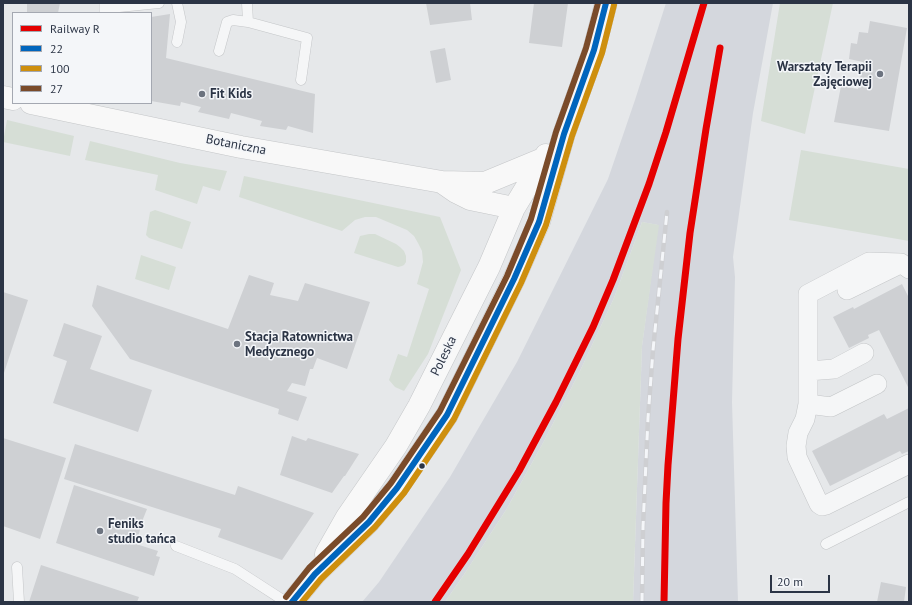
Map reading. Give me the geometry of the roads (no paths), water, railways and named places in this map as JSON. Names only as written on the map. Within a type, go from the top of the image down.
[{"type":"main road","name":"Poleska","points":[[292,602],[315,574],[369,522],[397,488],[446,415],[514,279],[539,222],[564,134],[594,50],[606,3]]},
{"type":"main road","name":"Botaniczna","points":[[42,104],[95,109],[241,147],[442,182],[485,183],[543,159]]},
{"type":"main road","name":"Poleska","points":[[315,574],[347,517],[396,446],[420,406],[488,267],[514,208],[543,159],[564,134]]},
{"type":"main road","name":"Botaniczna","points":[[442,182],[456,192],[470,199],[514,208]]},
{"type":"main road","name":"Botaniczna","points":[[485,183],[514,208],[539,222]]},
{"type":"street","points":[[905,266],[868,262],[808,294],[808,404],[805,419],[798,433],[796,446],[797,457],[819,504],[822,506],[909,464]]},
{"type":"street","points":[[847,290],[905,266]]},
{"type":"street","points":[[808,371],[834,369],[864,353]]},
{"type":"street","points":[[808,404],[831,407],[877,384]]},
{"type":"lane","points":[[109,8],[159,3]]},
{"type":"lane","points":[[177,3],[181,22],[177,42]]},
{"type":"lane","points":[[247,3],[248,22]]},
{"type":"lane","points":[[219,50],[227,22],[232,20],[248,22],[307,38],[301,80]]},
{"type":"lane","points":[[826,544],[909,502]]},
{"type":"lane","points":[[176,546],[235,569],[286,602]]},
{"type":"lane","points":[[17,567],[19,602]]},
{"type":"railway","points":[[642,602],[643,527],[648,418],[653,350],[667,212]]},
{"type":"rail line","name":"R","points":[[435,602],[468,554],[519,471],[556,402],[593,327],[613,280],[649,184],[704,3]]},
{"type":"rail line","name":"R","points":[[664,602],[668,465],[678,339],[690,233],[720,48]]},
{"type":"place","name":"Warsztaty Terapii Zajęciowej","points":[[880,74]]},
{"type":"place","name":"Fit Kids","points":[[202,94]]},
{"type":"place","name":"Stacja Ratownictwa Medycznego","points":[[237,344]]},
{"type":"place","name":"Feniks studio tańca","points":[[100,531]]}]
